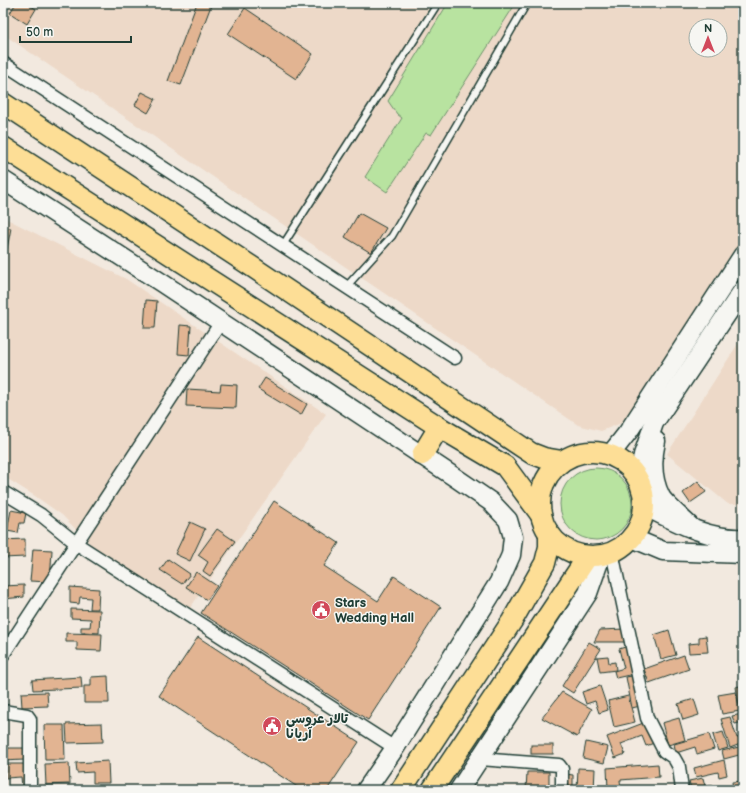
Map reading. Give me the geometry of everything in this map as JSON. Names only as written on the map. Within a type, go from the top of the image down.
[{"type":"main road","points":[[3,103],[260,272],[531,454],[562,461]]},
{"type":"main road","points":[[3,147],[439,427],[506,466],[541,515],[548,533],[549,547],[545,563],[516,614],[401,790]]},
{"type":"main road","points":[[3,180],[422,455],[491,502],[508,520],[513,537],[511,555],[499,582],[395,748],[366,790]]},
{"type":"main road","points":[[610,455],[628,432],[743,255]]},
{"type":"main road","points":[[638,479],[643,455],[654,423],[695,364],[743,290]]},
{"type":"main road","points":[[692,528],[662,498],[654,477],[653,454],[658,427],[686,384],[695,364]]},
{"type":"main road","points":[[422,455],[439,427]]},
{"type":"main road","points":[[541,515],[540,500],[543,485],[551,472],[562,461],[573,455],[586,452],[598,452],[610,455],[631,469],[638,479],[643,491],[643,516],[639,527],[632,538],[623,546],[600,555],[573,553],[559,545],[548,533]]},
{"type":"main road","points":[[644,506],[692,528],[741,544]]},
{"type":"main road","points":[[632,538],[663,551],[741,544]]},
{"type":"main road","points":[[459,790],[588,593],[600,555]]},
{"type":"main road","points":[[432,790],[600,555]]},
{"type":"street","points":[[3,63],[454,358]]},
{"type":"street","points":[[3,655],[221,322]]},
{"type":"street","points":[[3,492],[41,515],[77,544],[395,748]]},
{"type":"street","points":[[600,555],[647,718],[664,752],[674,758],[679,767],[682,790]]},
{"type":"street","points":[[3,711],[27,715],[30,719],[30,790]]},
{"type":"street","points":[[480,759],[559,765],[562,770],[562,790]]},
{"type":"lane","points":[[283,245],[438,3]]},
{"type":"lane","points":[[346,287],[392,236],[527,3]]},
{"type":"shaded area","points":[[3,3],[743,3],[743,241],[624,422],[601,431],[578,425],[3,34]]},
{"type":"shaded area","points":[[3,217],[126,279],[326,414],[190,608],[95,549],[62,515],[3,476]]},
{"type":"shaded area","points":[[743,336],[743,504],[728,504],[667,454]]},
{"type":"green space","points":[[448,3],[516,3],[431,135],[426,133],[387,192],[365,177],[402,118],[397,114],[388,101]]},
{"type":"green space","points":[[589,468],[603,468],[610,470],[622,478],[630,490],[632,504],[630,518],[622,530],[610,538],[603,540],[589,540],[582,538],[570,530],[562,518],[560,511],[560,497],[562,490],[570,478],[582,470]]},
{"type":"building","points":[[16,3],[26,3],[36,9],[27,24],[10,13]]},
{"type":"building","points":[[197,3],[212,3],[181,85],[168,81]]},
{"type":"building","points":[[245,8],[313,54],[296,79],[228,34]]},
{"type":"building","points":[[142,92],[156,99],[148,113],[135,105]]},
{"type":"building","points":[[359,213],[386,228],[371,253],[345,237]]},
{"type":"building","points":[[3,227],[11,228],[7,249],[3,248]]},
{"type":"building","points":[[146,300],[157,301],[155,328],[144,328]]},
{"type":"building","points":[[180,325],[191,326],[189,355],[178,354]]},
{"type":"building","points":[[265,378],[307,404],[301,415],[258,389]]},
{"type":"building","points":[[221,384],[237,385],[236,408],[186,406],[187,389],[220,391]]},
{"type":"building","points":[[698,481],[706,492],[690,503],[683,493]]},
{"type":"building","name":"Stars Wedding Hall","points":[[274,501],[339,543],[324,566],[378,601],[394,576],[441,607],[368,720],[201,613]]},
{"type":"building","points":[[11,510],[26,513],[24,523],[20,523],[18,533],[7,531]]},
{"type":"building","points":[[190,522],[205,529],[190,561],[175,554]]},
{"type":"building","points":[[217,529],[235,541],[210,576],[203,571],[208,562],[198,555]]},
{"type":"building","points":[[25,539],[25,557],[3,558],[3,540]]},
{"type":"building","points":[[33,549],[52,550],[50,582],[30,581]]},
{"type":"building","points":[[168,559],[190,574],[182,584],[160,570]]},
{"type":"building","points":[[196,572],[217,586],[207,600],[186,587]]},
{"type":"building","points":[[24,585],[24,597],[3,599],[3,586]]},
{"type":"building","points":[[70,587],[99,589],[98,609],[90,609],[91,598],[80,597],[79,604],[70,603]]},
{"type":"building","points":[[71,609],[100,610],[99,633],[81,632],[81,627],[90,627],[91,619],[71,618]]},
{"type":"building","points":[[625,629],[627,642],[594,642],[600,630]]},
{"type":"building","points":[[669,630],[676,655],[661,659],[654,635]]},
{"type":"building","points":[[66,633],[102,634],[101,651],[77,650],[77,642],[66,642]]},
{"type":"building","points":[[706,636],[708,652],[689,653],[688,644],[699,643],[699,637]]},
{"type":"building","points":[[198,637],[359,742],[327,790],[302,790],[159,696]]},
{"type":"building","points":[[589,642],[601,649],[573,693],[562,686]]},
{"type":"building","points":[[628,646],[634,674],[616,678],[614,671],[624,668],[619,649]]},
{"type":"building","points":[[684,655],[689,669],[649,683],[644,669]]},
{"type":"building","points":[[608,656],[609,663],[615,662],[616,670],[600,672],[597,657]]},
{"type":"building","points":[[637,675],[644,705],[632,708],[626,677]]},
{"type":"building","points":[[108,676],[109,703],[84,703],[84,686],[91,686],[91,677]]},
{"type":"building","points":[[81,677],[82,688],[33,690],[32,680]]},
{"type":"building","points":[[743,685],[743,710],[740,711],[736,687]]},
{"type":"building","points":[[600,686],[608,710],[599,713],[595,701],[586,704],[582,692]]},
{"type":"building","points":[[47,692],[48,706],[22,707],[21,693]]},
{"type":"building","points":[[562,692],[592,709],[577,737],[542,718]]},
{"type":"building","points":[[736,692],[740,711],[722,714],[718,695]]},
{"type":"building","points":[[628,696],[635,722],[614,727],[608,701]]},
{"type":"building","points":[[694,699],[699,715],[683,720],[678,704]]},
{"type":"building","points":[[743,714],[743,722],[735,724],[732,716]]},
{"type":"building","points":[[730,717],[737,738],[742,736],[743,743],[730,748],[721,719]]},
{"type":"building","points":[[679,718],[685,740],[668,745],[662,723]]},
{"type":"building","points":[[646,722],[654,743],[646,746],[642,736],[621,744],[625,754],[615,758],[607,737]]},
{"type":"building","points":[[102,723],[103,742],[67,743],[66,724]]},
{"type":"building","points":[[44,725],[64,725],[65,760],[45,760]]},
{"type":"building","points":[[723,732],[728,748],[718,751],[713,735]]},
{"type":"building","points":[[709,734],[714,749],[697,754],[695,747],[676,753],[674,744]]},
{"type":"building","points":[[586,742],[608,747],[604,763],[583,758]]},
{"type":"building","points":[[531,745],[553,745],[553,754],[531,754]]},
{"type":"building","points":[[743,746],[743,766],[739,755],[724,759],[722,751]]},
{"type":"building","points":[[3,748],[24,748],[24,760],[3,761]]},
{"type":"building","points":[[724,760],[727,775],[719,777],[718,772],[696,777],[694,768]]},
{"type":"building","points":[[108,761],[109,783],[93,783],[93,772],[77,773],[76,763]]},
{"type":"building","points":[[69,763],[70,784],[46,785],[45,764]]},
{"type":"building","points":[[6,764],[26,764],[27,785],[22,787],[21,777],[6,778]]},
{"type":"building","points":[[658,764],[659,777],[620,780],[621,788],[608,789],[607,768]]},
{"type":"building","points":[[578,768],[595,769],[594,790],[577,790]]},
{"type":"building","points":[[527,772],[549,772],[549,790],[526,790]]},
{"type":"building","points":[[566,774],[573,775],[573,790],[566,790]]},
{"type":"building","points":[[703,778],[705,786],[691,789],[689,781]]},
{"type":"building","points":[[743,781],[743,790],[733,790],[732,782]]},
{"type":"building","points":[[713,785],[714,790],[692,789]]},
{"type":"place","name":"Stars Wedding Hall","points":[[321,610]]},
{"type":"place","name":"تالار عروسی آریانا","points":[[272,726]]}]
